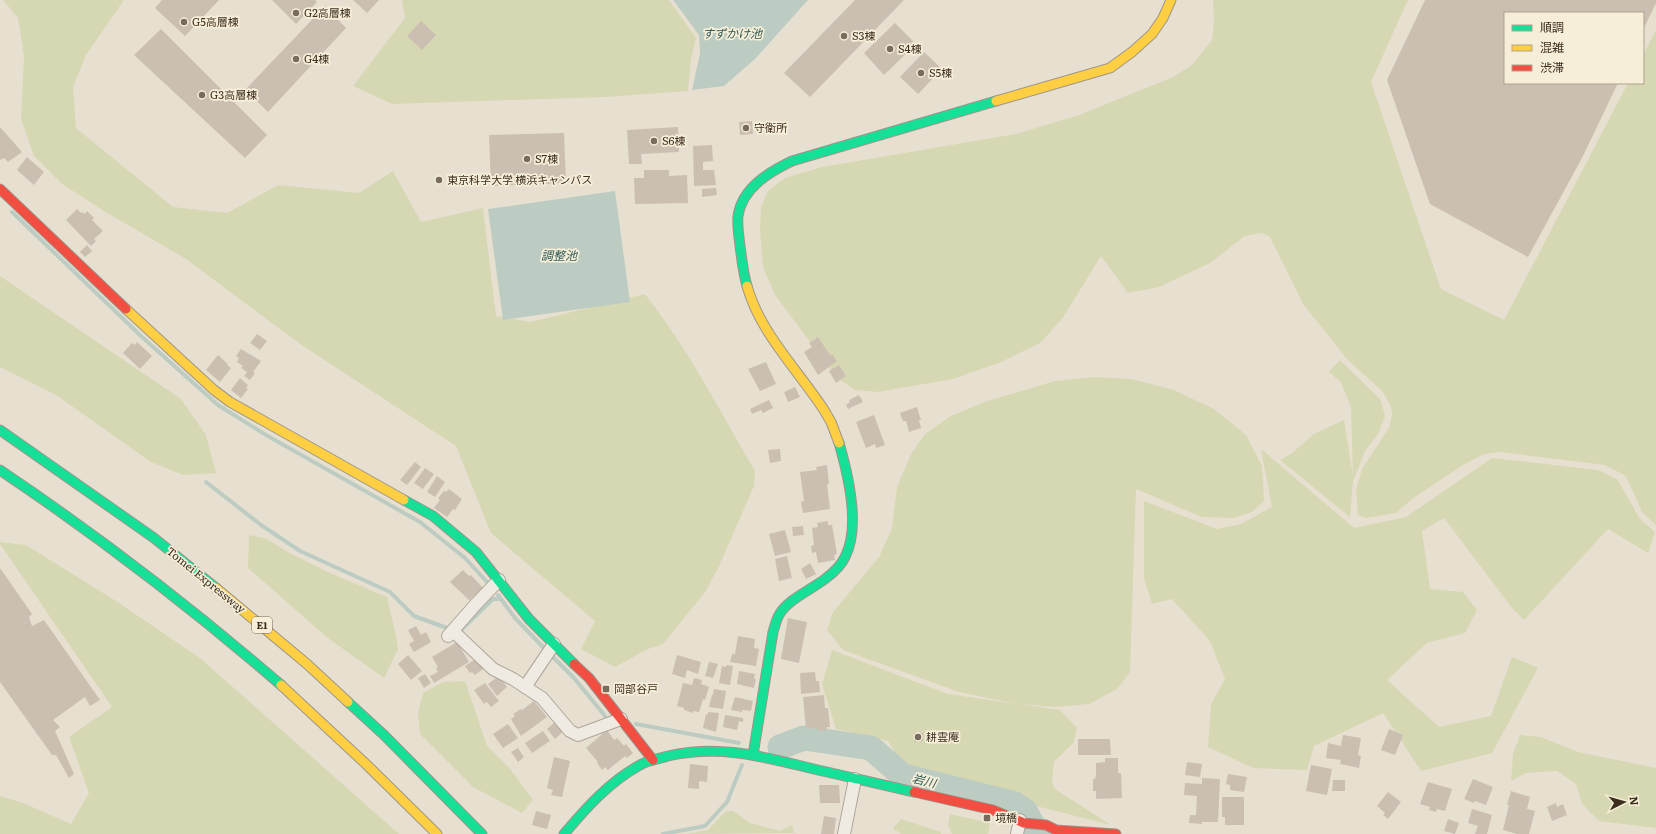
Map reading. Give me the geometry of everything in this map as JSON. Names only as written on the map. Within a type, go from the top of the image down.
[{"type":"main road","points":[[753,755],[773,632],[779,615],[789,604],[822,583],[836,572],[846,555],[852,532],[850,502],[842,456],[832,424],[767,330],[750,294],[742,266],[739,212],[747,194],[758,180],[774,169],[792,161],[1110,68],[1127,57],[1151,34],[1162,20],[1171,0]]},
{"type":"main road","points":[[0,189],[214,390],[254,417],[433,516],[476,552],[499,580],[514,602],[529,619],[589,678],[653,760]]},
{"type":"main road","name":"Tomei Expressway","points":[[0,430],[154,538],[228,597],[307,664],[384,735],[482,834]]},
{"type":"main road","points":[[0,470],[76,522],[136,566],[212,626],[290,693],[350,748],[437,834]]},
{"type":"main road","points":[[564,834],[583,811],[599,795],[640,765],[653,760],[686,752],[712,750],[753,755],[993,810],[1022,821],[1053,829],[1116,834]]},
{"type":"street","points":[[499,580],[450,633],[493,669],[513,679],[542,698],[570,731],[578,735],[621,720]]},
{"type":"street","points":[[525,687],[554,644]]},
{"type":"street","points":[[844,834],[855,779]]},
{"type":"street","points":[[1017,834],[1022,821]]},
{"type":"green space","points":[[3,0],[124,0],[86,55],[73,87],[76,128],[173,207],[227,213],[278,185],[359,193],[393,171],[421,222],[483,208],[496,316],[531,322],[645,294],[661,315],[689,358],[755,471],[754,486],[720,564],[706,591],[663,644],[648,649],[615,667],[581,649],[595,621],[491,533],[456,446],[300,344],[186,259],[104,211],[62,184],[34,156],[21,119],[24,56],[18,18]]},
{"type":"green space","points":[[402,0],[669,0],[696,38],[691,59],[688,91],[605,97],[392,104],[353,86],[405,18]]},
{"type":"green space","points":[[1213,0],[1408,0],[1371,82],[1441,289],[1504,320],[1627,84],[1644,84],[1644,53],[1656,30],[1656,525],[1642,512],[1626,476],[1605,465],[1500,452],[1484,454],[1463,465],[1412,499],[1396,513],[1366,518],[1358,515],[1356,490],[1362,469],[1389,428],[1392,415],[1391,407],[1383,392],[1347,359],[1303,304],[1270,237],[1262,233],[1245,236],[1210,263],[1159,287],[1128,293],[1101,256],[1062,319],[1040,343],[1001,362],[953,379],[878,392],[855,390],[837,378],[775,295],[763,267],[760,230],[761,207],[768,191],[785,178],[822,167],[1016,134],[1079,115],[1173,77],[1192,65],[1212,40],[1214,22]]},
{"type":"green space","points":[[0,276],[181,399],[206,435],[216,473],[183,475],[151,462],[56,395],[0,367]]},
{"type":"green space","points":[[1340,360],[1380,399],[1385,416],[1378,434],[1365,451],[1353,481],[1350,517],[1280,460],[1291,454],[1314,434],[1344,420],[1353,476],[1351,407],[1341,382],[1329,372]]},
{"type":"green space","points":[[1093,377],[1132,379],[1174,390],[1214,409],[1246,435],[1262,466],[1264,501],[1252,512],[1233,518],[1202,517],[1136,489],[1130,672],[1117,689],[1089,704],[1055,707],[1018,704],[1060,710],[1077,728],[1074,742],[1054,762],[1052,782],[1055,789],[1111,825],[1032,805],[904,767],[888,741],[836,729],[822,684],[832,650],[948,694],[1017,704],[959,692],[843,650],[827,630],[833,612],[879,557],[892,528],[897,487],[911,454],[924,435],[949,417],[984,402],[1055,381]]},
{"type":"green space","points":[[1261,449],[1354,528],[1406,517],[1492,458],[1598,470],[1617,479],[1640,519],[1655,532],[1648,553],[1608,529],[1524,620],[1512,608],[1444,518],[1422,531],[1430,589],[1463,592],[1477,610],[1465,633],[1427,643],[1387,680],[1439,727],[1491,716],[1512,657],[1538,668],[1492,753],[1421,771],[1383,713],[1314,746],[1307,770],[1253,768],[1208,747],[1211,704],[1225,679],[1210,641],[1172,599],[1152,604],[1144,578],[1144,501],[1217,529],[1241,524],[1272,507]]},
{"type":"green space","points":[[249,535],[267,539],[288,552],[330,573],[387,597],[398,649],[384,678],[329,639],[248,568]]},
{"type":"green space","points":[[0,542],[26,545],[116,601],[200,658],[399,834],[0,834],[0,796],[23,803],[71,824],[89,793],[69,737],[112,707]]},
{"type":"green space","points":[[465,681],[487,746],[511,770],[533,800],[522,813],[473,787],[420,734],[418,713],[423,693],[443,682]]},
{"type":"green space","points":[[1520,735],[1541,737],[1578,752],[1656,768],[1656,828],[1599,821],[1582,804],[1576,784],[1557,771],[1526,773],[1511,781],[1513,754]]},
{"type":"green space","points":[[726,811],[733,811],[750,823],[780,831],[792,825],[794,833],[686,834],[708,830]]},
{"type":"green space","points":[[950,814],[990,823],[988,834],[952,834],[948,825]]},
{"type":"green space","points":[[901,819],[941,832],[941,834],[901,834],[893,828]]},
{"type":"water","name":"すずかけ池","points":[[673,0],[808,0],[755,59],[724,86],[692,90],[700,53],[699,35]]},
{"type":"water","name":"調整池","points":[[615,191],[630,302],[503,320],[488,209]]},
{"type":"building","name":"G5高層棟","points":[[162,0],[219,0],[185,36],[155,8]]},
{"type":"building","name":"G2高層棟","points":[[272,0],[315,0],[317,2],[296,24]]},
{"type":"building","points":[[353,0],[379,0],[367,13]]},
{"type":"building","name":"S3棟","points":[[855,0],[904,0],[810,97],[784,73]]},
{"type":"building","points":[[1425,0],[1656,0],[1644,28],[1644,12],[1504,12],[1504,84],[1618,84],[1582,158],[1528,257],[1430,204],[1387,80]]},
{"type":"building","name":"G4棟","points":[[325,6],[346,28],[268,112],[245,90]]},
{"type":"building","points":[[421,21],[436,35],[422,50],[407,36]]},
{"type":"building","name":"S4棟","points":[[895,23],[916,44],[884,75],[864,53]]},
{"type":"building","name":"G3高層棟","points":[[161,29],[267,135],[245,158],[134,55]]},
{"type":"building","name":"S5棟","points":[[924,52],[942,69],[918,94],[900,77]]},
{"type":"building","name":"守衛所","points":[[752,121],[753,134],[740,135],[739,122]]},
{"type":"building","points":[[0,127],[22,152],[8,162],[4,158],[0,160]]},
{"type":"building","name":"S6棟","points":[[678,127],[679,152],[641,154],[642,164],[629,164],[627,130]]},
{"type":"building","name":"S7棟","points":[[564,133],[566,183],[491,186],[489,135]]},
{"type":"building","points":[[712,145],[713,161],[703,162],[703,170],[714,170],[716,185],[694,186],[693,146]]},
{"type":"building","points":[[27,157],[44,172],[34,185],[17,170]]},
{"type":"building","points":[[644,170],[669,170],[669,176],[687,175],[688,203],[635,204],[634,178],[644,178]]},
{"type":"building","points":[[716,188],[717,195],[702,197],[702,189]]},
{"type":"building","points":[[77,209],[81,213],[82,212],[85,214],[87,211],[94,218],[92,220],[103,231],[94,239],[96,241],[91,246],[66,220]]},
{"type":"building","points":[[87,245],[92,251],[85,257],[80,252]]},
{"type":"building","points":[[257,334],[267,341],[260,350],[250,343]]},
{"type":"building","points":[[818,337],[830,355],[832,354],[837,361],[818,375],[804,352],[812,347],[809,343]]},
{"type":"building","points":[[137,342],[152,356],[140,369],[123,353],[132,343],[135,345]]},
{"type":"building","points":[[241,349],[261,361],[253,372],[255,373],[250,380],[244,376],[247,372],[241,368],[243,366],[237,362],[239,358],[236,356]]},
{"type":"building","points":[[218,355],[231,368],[220,382],[206,370]]},
{"type":"building","points":[[766,362],[776,384],[760,391],[748,369]]},
{"type":"building","points":[[839,365],[846,376],[836,383],[829,371]]},
{"type":"building","points":[[240,378],[248,385],[246,388],[248,389],[241,398],[231,390]]},
{"type":"building","points":[[795,387],[800,397],[788,402],[784,392]]},
{"type":"building","points":[[859,395],[863,402],[848,409],[846,405],[850,402],[849,400]]},
{"type":"building","points":[[769,400],[773,408],[763,413],[761,410],[752,414],[750,409]]},
{"type":"building","points":[[917,407],[921,420],[919,420],[921,428],[909,432],[906,421],[903,421],[900,413]]},
{"type":"building","points":[[874,415],[885,445],[876,448],[875,444],[866,448],[856,422]]},
{"type":"building","points":[[780,449],[781,461],[770,463],[768,450]]},
{"type":"building","points":[[415,462],[421,467],[407,485],[400,480]]},
{"type":"building","points":[[827,465],[829,484],[827,484],[830,509],[803,513],[801,502],[804,501],[800,472],[817,470],[816,467]]},
{"type":"building","points":[[425,468],[434,474],[423,489],[414,483]]},
{"type":"building","points":[[437,476],[445,482],[435,497],[427,492]]},
{"type":"building","points":[[449,489],[462,499],[455,510],[453,509],[447,517],[434,508],[440,500],[438,498],[444,491],[446,492]]},
{"type":"building","points":[[828,521],[828,525],[832,525],[837,554],[834,555],[835,560],[818,563],[816,552],[812,553],[811,546],[814,545],[812,528],[818,527],[817,523]]},
{"type":"building","points":[[803,526],[804,535],[793,536],[792,527]]},
{"type":"building","points":[[785,530],[791,552],[775,556],[769,534]]},
{"type":"building","points":[[787,556],[792,578],[779,581],[775,559]]},
{"type":"building","points":[[810,563],[816,574],[806,579],[801,569]]},
{"type":"building","points":[[0,568],[32,614],[29,617],[32,626],[44,620],[100,700],[90,706],[85,697],[53,720],[60,727],[55,731],[74,774],[69,778],[56,755],[52,755],[0,682]]},
{"type":"building","points":[[463,570],[469,576],[471,575],[483,588],[469,600],[450,582]]},
{"type":"building","points":[[788,618],[807,622],[799,663],[781,659]]},
{"type":"building","points":[[416,626],[421,635],[426,632],[431,642],[414,652],[409,644],[414,641],[408,630]]},
{"type":"building","points":[[738,636],[755,639],[754,648],[759,649],[756,666],[730,662],[732,654],[735,654]]},
{"type":"building","points":[[457,642],[469,662],[434,683],[430,676],[438,672],[436,668],[438,667],[432,657]]},
{"type":"building","points":[[408,655],[422,671],[411,680],[398,664]]},
{"type":"building","points":[[677,655],[701,662],[698,674],[687,670],[685,678],[672,674]]},
{"type":"building","points":[[476,659],[483,669],[475,675],[472,672],[470,673],[465,666]]},
{"type":"building","points":[[709,662],[718,664],[713,678],[705,676]]},
{"type":"building","points":[[726,665],[733,666],[730,685],[719,683],[722,666],[726,667]]},
{"type":"building","points":[[739,671],[755,674],[754,679],[756,679],[754,688],[737,684]]},
{"type":"building","points":[[815,672],[816,681],[819,681],[820,692],[801,694],[800,673]]},
{"type":"building","points":[[425,674],[431,683],[424,688],[418,678]]},
{"type":"building","points":[[499,676],[507,687],[497,696],[488,684]]},
{"type":"building","points":[[694,678],[702,680],[701,684],[709,687],[699,712],[693,711],[693,713],[677,706],[683,683],[692,685]]},
{"type":"building","points":[[485,683],[499,701],[491,707],[487,702],[484,704],[474,690]]},
{"type":"building","points":[[714,689],[726,691],[723,709],[709,707]]},
{"type":"building","points":[[824,695],[825,708],[828,708],[830,727],[827,727],[827,730],[818,731],[817,728],[806,729],[803,697]]},
{"type":"building","points":[[735,697],[753,701],[751,711],[742,710],[742,712],[731,710]]},
{"type":"building","points":[[534,701],[547,717],[521,736],[511,719],[515,716],[513,714],[521,709],[522,710]]},
{"type":"building","points":[[708,712],[719,713],[716,732],[703,728],[706,714],[708,715]]},
{"type":"building","points":[[725,715],[743,718],[743,722],[739,721],[737,730],[723,727]]},
{"type":"building","points":[[556,721],[564,731],[555,739],[547,729]]},
{"type":"building","points":[[508,724],[518,738],[503,748],[493,734]]},
{"type":"building","points":[[1389,729],[1403,735],[1395,755],[1381,750]]},
{"type":"building","points":[[607,730],[614,740],[617,738],[624,746],[626,744],[633,753],[627,758],[625,756],[608,770],[605,767],[602,770],[597,763],[598,762],[586,748]]},
{"type":"building","points":[[543,731],[550,741],[532,753],[525,743]]},
{"type":"building","points":[[914,733],[923,733],[923,741],[914,742]]},
{"type":"building","points":[[1343,735],[1361,738],[1358,755],[1361,756],[1359,768],[1340,764],[1341,760],[1326,758],[1328,743],[1341,746]]},
{"type":"building","points":[[1078,739],[1110,739],[1111,755],[1078,755]]},
{"type":"building","points":[[518,748],[524,757],[518,762],[511,752]]},
{"type":"building","points":[[554,757],[570,761],[562,797],[551,795],[553,790],[547,788]]},
{"type":"building","points":[[1105,758],[1118,758],[1118,773],[1121,773],[1122,798],[1096,799],[1096,791],[1093,791],[1093,779],[1095,779],[1096,774],[1096,763],[1105,762]]},
{"type":"building","points":[[1187,762],[1202,764],[1200,777],[1185,775]]},
{"type":"building","points":[[690,764],[708,766],[707,782],[699,781],[699,789],[688,788]]},
{"type":"building","points":[[1311,765],[1332,769],[1327,795],[1306,791]]},
{"type":"building","points":[[1228,774],[1247,777],[1244,792],[1230,790],[1230,785],[1226,784]]},
{"type":"building","points":[[1202,778],[1220,779],[1218,822],[1202,822],[1202,824],[1189,823],[1190,815],[1196,815],[1197,796],[1184,795],[1185,783],[1202,784]]},
{"type":"building","points":[[1473,779],[1493,787],[1486,805],[1475,801],[1474,803],[1464,799]]},
{"type":"building","points":[[1333,780],[1345,780],[1345,791],[1332,791]]},
{"type":"building","points":[[1428,782],[1452,789],[1445,811],[1437,809],[1436,812],[1429,810],[1430,807],[1420,804]]},
{"type":"building","points":[[819,785],[839,785],[840,803],[820,803]]},
{"type":"building","points":[[1511,791],[1530,797],[1527,809],[1535,811],[1529,834],[1517,834],[1503,830]]},
{"type":"building","points":[[1388,792],[1401,802],[1388,819],[1383,815],[1385,813],[1377,806]]},
{"type":"building","points":[[1222,797],[1244,797],[1244,825],[1225,825],[1225,817],[1222,817]]},
{"type":"building","points":[[1556,803],[1557,807],[1563,804],[1567,815],[1552,821],[1547,807]]},
{"type":"building","points":[[1472,809],[1492,815],[1487,834],[1475,834],[1478,826],[1468,823]]},
{"type":"building","points":[[536,811],[551,815],[547,829],[532,825]]},
{"type":"building","points":[[824,816],[836,818],[834,834],[821,834]]},
{"type":"building","points":[[1448,819],[1459,823],[1455,834],[1444,831]]},
{"type":"waterway","points":[[12,212],[142,337],[218,405],[266,435],[420,522],[465,558],[487,582]]},
{"type":"waterway","points":[[206,482],[261,525],[300,551],[390,592],[414,616],[447,628]]},
{"type":"waterway","points":[[498,595],[515,618],[544,648]]},
{"type":"waterway","points":[[461,630],[493,599],[500,599]]},
{"type":"waterway","points":[[552,656],[574,678],[605,716]]},
{"type":"waterway","points":[[636,724],[739,743]]},
{"type":"waterway","name":"岩川","points":[[780,747],[804,738],[871,748],[903,776],[1015,804],[1025,811],[1038,834]]},
{"type":"waterway","name":"岩川","points":[[663,834],[705,826],[727,802],[742,765]]},
{"type":"traffic: fast","points":[[747,286],[740,246],[738,216],[745,197],[751,189],[774,170],[792,161],[996,101]]},
{"type":"traffic: fast","points":[[0,430],[154,538],[216,588]]},
{"type":"traffic: fast","points":[[753,755],[773,632],[778,617],[788,604],[825,579],[836,569],[845,557],[850,545],[853,516],[849,485],[839,443]]},
{"type":"traffic: fast","points":[[0,470],[144,573],[281,685]]},
{"type":"traffic: fast","points":[[404,500],[433,516],[476,552],[529,619],[574,664]]},
{"type":"traffic: fast","points":[[348,702],[384,735],[482,834]]},
{"type":"traffic: fast","points":[[564,834],[599,796],[618,779],[643,763],[668,756],[687,753],[706,751],[760,756],[914,792]]},
{"type":"traffic: slow","points":[[996,101],[1110,68],[1132,52],[1152,34],[1163,18],[1171,0]]},
{"type":"traffic: slow","points":[[747,286],[761,320],[781,351],[824,410],[831,422],[839,443]]},
{"type":"traffic: slow","points":[[126,309],[214,390],[230,402],[404,500]]},
{"type":"traffic: slow","points":[[216,588],[307,664],[348,702]]},
{"type":"traffic: slow","points":[[281,685],[367,765],[437,834]]},
{"type":"traffic: jam","points":[[0,189],[126,309]]},
{"type":"traffic: jam","points":[[574,664],[589,678],[653,760]]},
{"type":"traffic: jam","points":[[914,792],[993,810],[1024,823],[1046,825],[1056,830],[1116,834]]},
{"type":"place","name":"G2高層棟","points":[[296,13]]},
{"type":"place","name":"G5高層棟","points":[[184,22]]},
{"type":"place","name":"S3棟","points":[[844,36]]},
{"type":"place","name":"S4棟","points":[[890,49]]},
{"type":"place","name":"G4棟","points":[[296,59]]},
{"type":"place","name":"S5棟","points":[[921,73]]},
{"type":"place","name":"G3高層棟","points":[[202,95]]},
{"type":"place","name":"守衛所","points":[[746,128]]},
{"type":"place","name":"S6棟","points":[[654,141]]},
{"type":"place","name":"S7棟","points":[[527,159]]},
{"type":"place","name":"東京科学大学 横浜キャンパス","points":[[439,180]]},
{"type":"place","name":"岡部谷戸","points":[[606,689]]},
{"type":"place","name":"耕雲庵","points":[[918,737]]},
{"type":"place","name":"境橋","points":[[987,818]]}]
